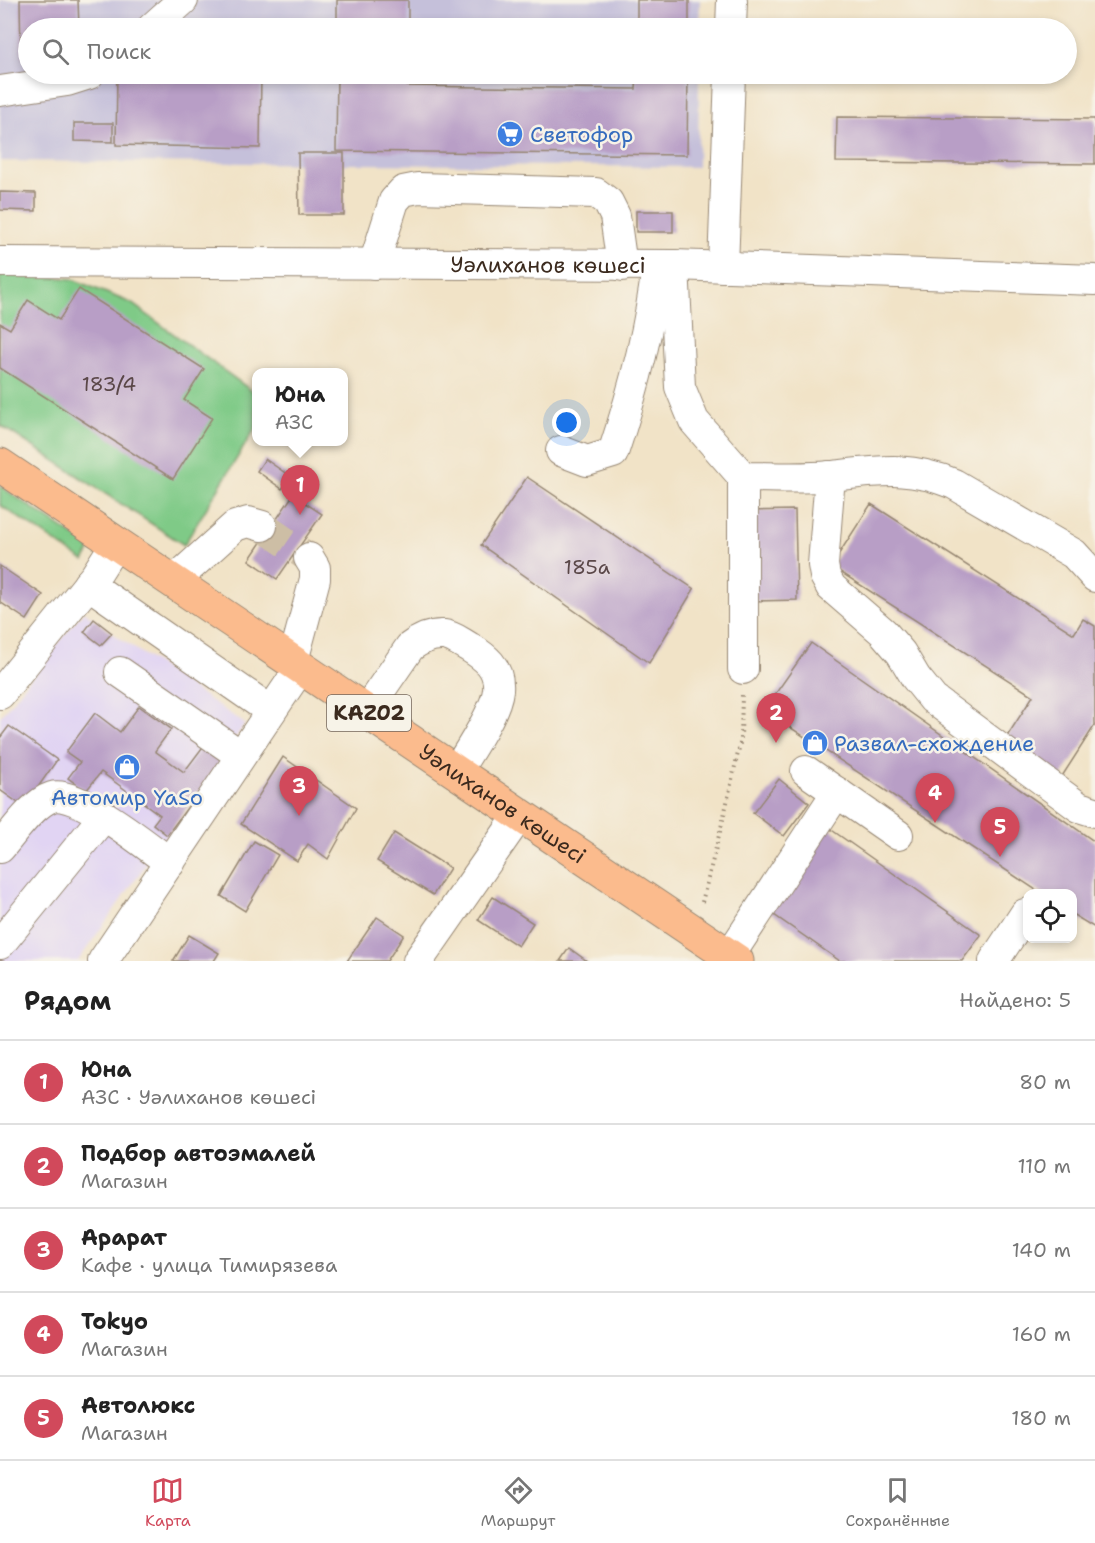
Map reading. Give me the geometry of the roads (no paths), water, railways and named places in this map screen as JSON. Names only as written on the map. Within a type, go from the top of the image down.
[{"type":"highway","name":"Уәлиханов көшесі","points":[[0,465],[731,959]]},
{"type":"street","points":[[164,18],[183,0]]},
{"type":"street","points":[[731,18],[732,0]]},
{"type":"street","points":[[0,91],[47,84]]},
{"type":"street","points":[[723,267],[730,84]]},
{"type":"street","points":[[374,264],[394,201],[403,191],[418,188],[596,193],[608,202],[615,216],[622,266]]},
{"type":"street","name":"Уәлиханов көшесі","points":[[0,262],[666,265],[1095,280]]},
{"type":"street","points":[[561,451],[587,461],[612,453],[624,418],[653,303],[666,265]]},
{"type":"street","points":[[666,265],[680,387],[694,421],[743,477],[743,669]]},
{"type":"street","points":[[743,477],[830,476],[878,470],[913,471],[936,476],[954,484],[1074,554],[1095,577]]},
{"type":"street","points":[[830,476],[823,565],[825,576],[831,587],[883,632],[901,653],[916,678],[933,699],[1079,807],[1095,812]]},
{"type":"street","points":[[174,581],[235,526],[248,522],[262,526]]},
{"type":"street","points":[[0,694],[88,584],[116,543]]},
{"type":"street","points":[[103,961],[271,711],[297,664],[315,579],[315,568],[309,558]]},
{"type":"street","points":[[88,584],[271,711]]},
{"type":"street","points":[[366,711],[410,647],[418,640],[441,635],[454,637],[487,658],[497,676],[498,690],[494,704],[456,772]]},
{"type":"street","points":[[120,672],[240,755]]},
{"type":"street","points":[[806,771],[898,835]]},
{"type":"street","points":[[731,959],[837,792]]},
{"type":"street","points":[[0,848],[37,805],[53,796],[62,795],[104,816],[170,862]]},
{"type":"street","points":[[0,945],[104,816]]},
{"type":"street","points":[[418,961],[519,816]]},
{"type":"street","points":[[994,961],[1023,917]]},
{"type":"tunnel","points":[[262,526],[309,558]]},
{"type":"place","name":"Светофор","points":[[510,134]]},
{"type":"place","name":"Юна","points":[[300,515]]},
{"type":"place","name":"Подбор автоэмалей","points":[[776,743]]},
{"type":"place","name":"Развал-схождение","points":[[815,743]]},
{"type":"place","name":"Автомир YaSo","points":[[127,767]]},
{"type":"place","name":"Арарат","points":[[299,816]]},
{"type":"place","name":"Tokyo","points":[[935,823]]},
{"type":"place","name":"Автолюкс","points":[[1000,857]]}]
